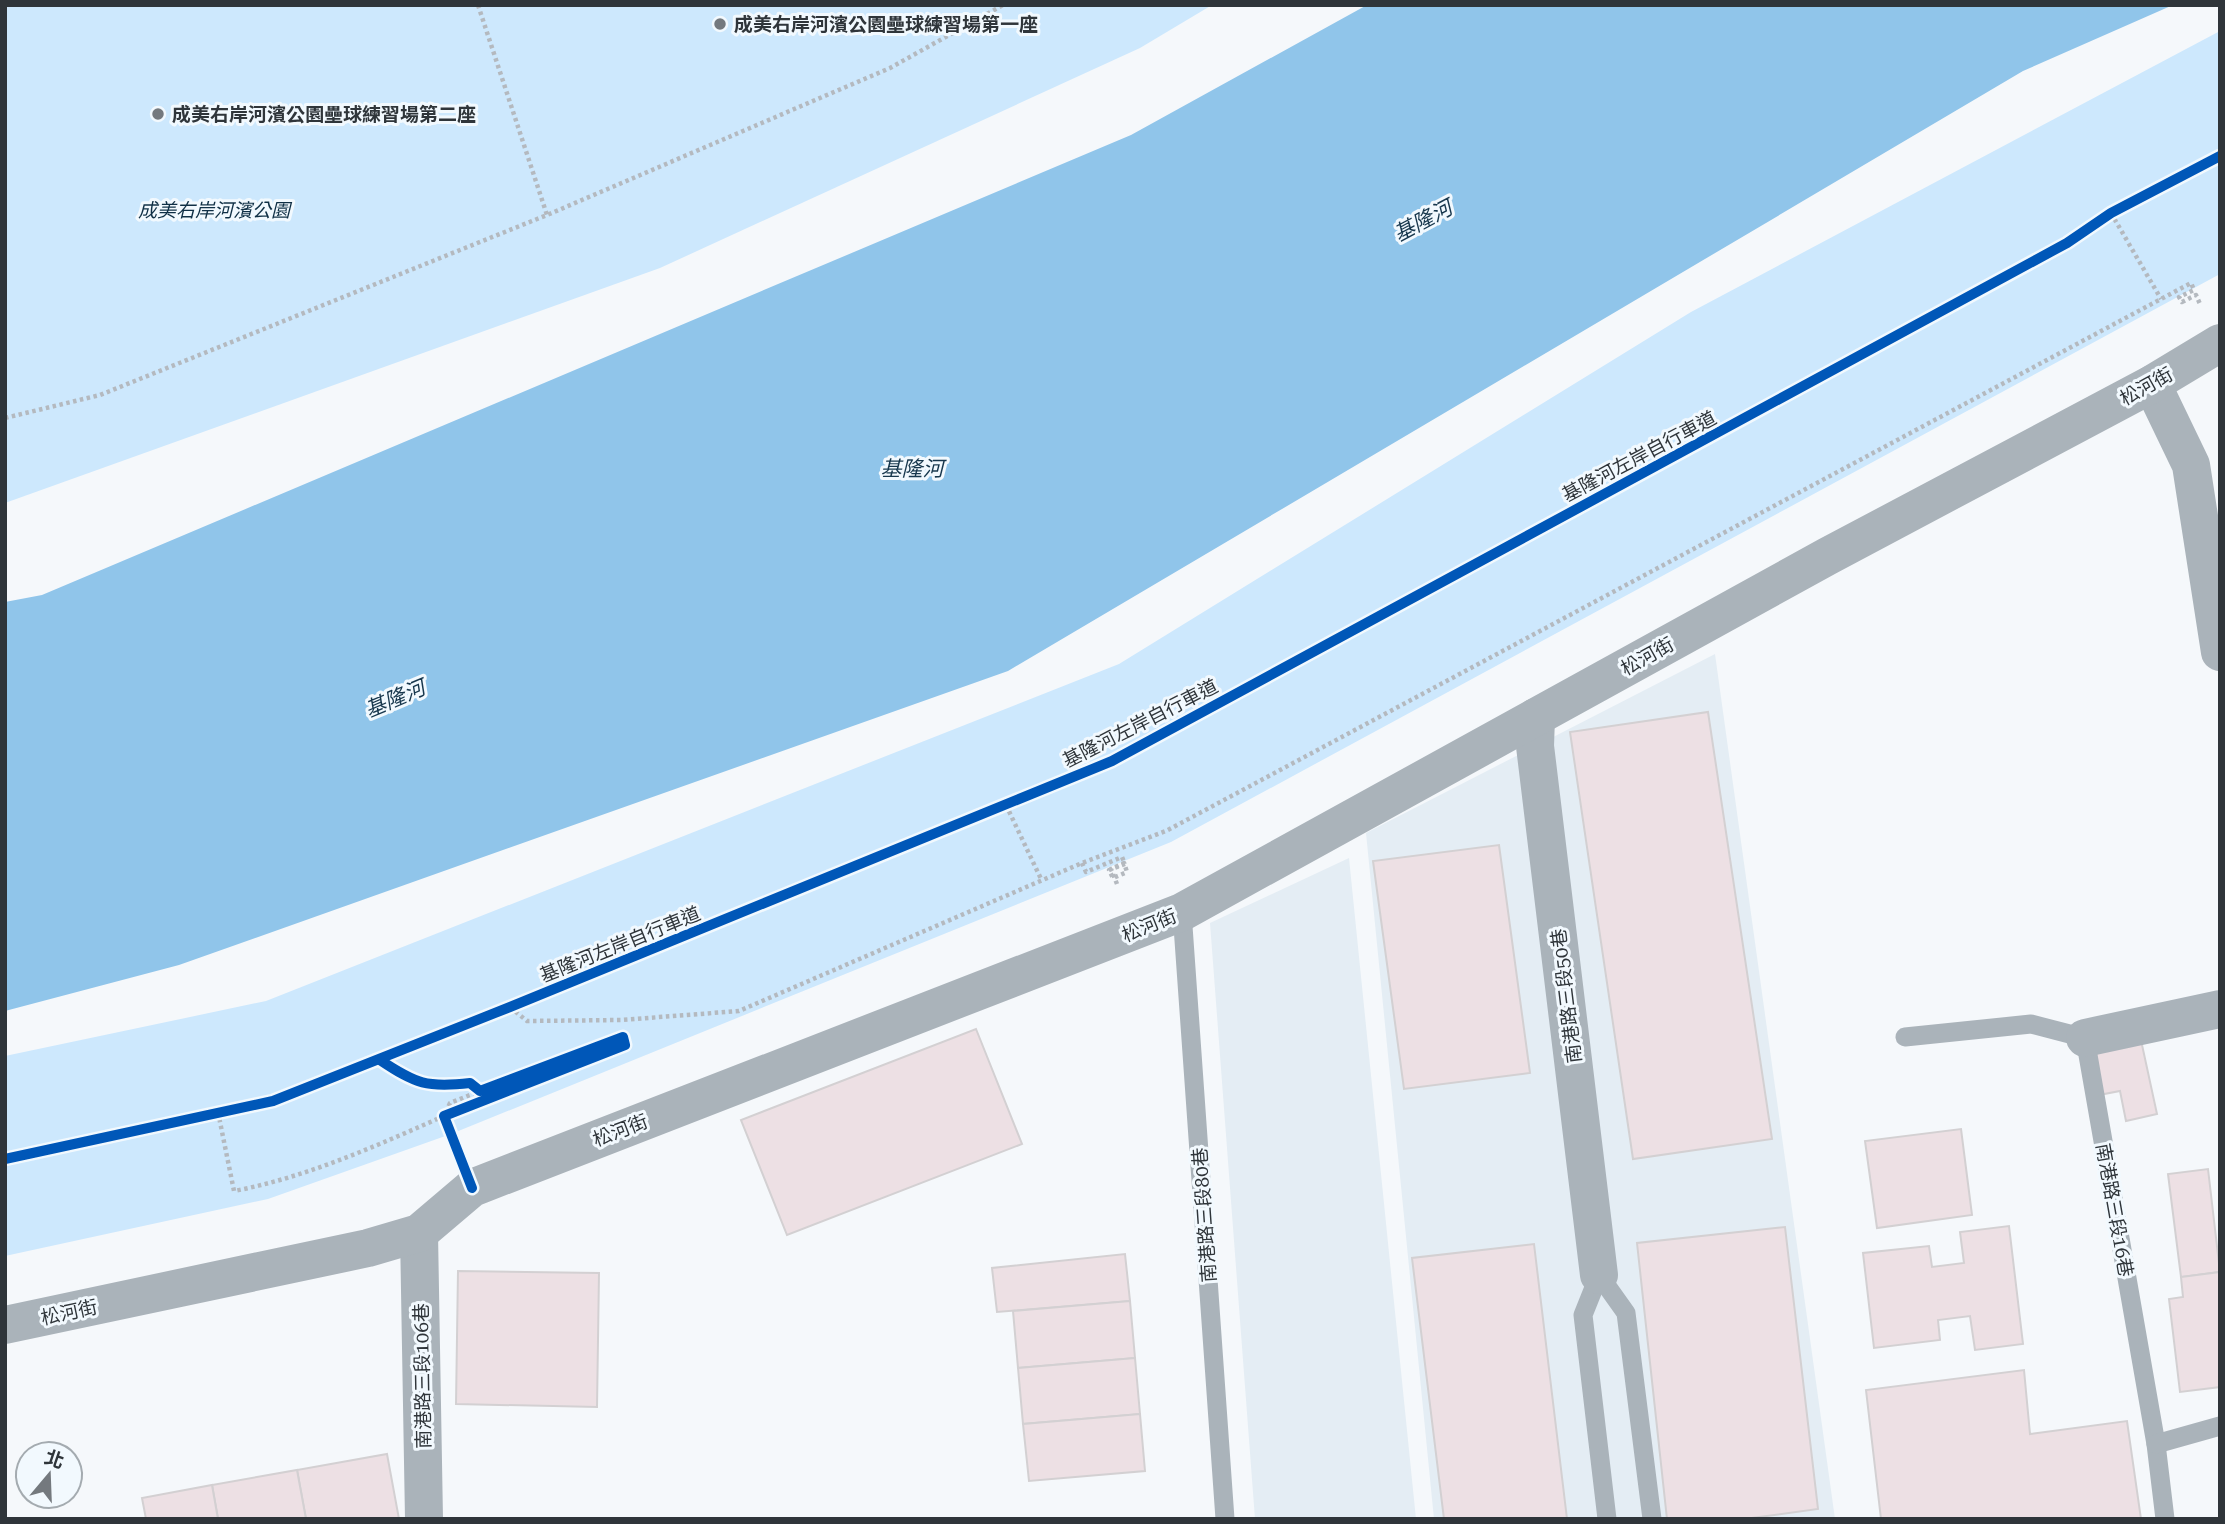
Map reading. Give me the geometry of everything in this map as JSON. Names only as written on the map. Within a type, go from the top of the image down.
[{"type":"street","name":"松河街","points":[[5,1325],[368,1248],[419,1233],[471,1188],[1182,912],[1828,556],[2152,384],[2212,348]]},
{"type":"street","points":[[2152,384],[2191,466],[2220,652]]},
{"type":"street","name":"南港路三段50巷","points":[[1536,717],[1535,746],[1599,1275]]},
{"type":"street","points":[[2085,1038],[2220,1009]]},
{"type":"street","name":"南港路三段106巷","points":[[419,1233],[424,1519]]},
{"type":"lane","name":"南港路三段80巷","points":[[1182,912],[1225,1519]]},
{"type":"lane","points":[[1905,1037],[2031,1024],[2085,1038]]},
{"type":"lane","name":"南港路三段16巷","points":[[2085,1038],[2156,1444],[2165,1519]]},
{"type":"lane","name":"南港路三段50巷","points":[[1599,1275],[1583,1315],[1607,1519]]},
{"type":"lane","name":"南港路三段50巷","points":[[1599,1275],[1626,1313],[1652,1519]]},
{"type":"lane","points":[[2156,1444],[2220,1426]]},
{"type":"path","points":[[478,5],[547,215]]},
{"type":"path","points":[[5,418],[100,395],[547,215],[890,68],[1003,5]]},
{"type":"path","points":[[2100,220],[2123,207]]},
{"type":"path","points":[[2111,213],[2161,299]]},
{"type":"path","points":[[510,1007],[527,1021],[621,1020],[739,1012],[1082,863],[1166,831],[2191,283],[2194,290],[2179,297],[2182,302],[2196,295],[2200,304]]},
{"type":"path","points":[[993,810],[1018,800]]},
{"type":"path","points":[[1006,805],[1042,881]]},
{"type":"path","points":[[1082,863],[1086,872],[1122,857],[1125,864],[1117,867],[1109,870],[1113,878],[1127,872],[1124,863],[1111,869],[1115,876],[1117,884]]},
{"type":"path","points":[[470,1083],[480,1091]]},
{"type":"path","points":[[218,1112],[234,1191],[266,1185],[446,1121],[494,1091],[480,1091],[450,1103],[446,1121]]},
{"type":"path","points":[[205,1115],[232,1110]]},
{"type":"shaded area","points":[[1715,654],[1835,1519],[1434,1519],[1366,833]]},
{"type":"shaded area","points":[[1349,858],[1416,1519],[1255,1519],[1210,923]]},
{"type":"green space","name":"成美右岸河濱公園","points":[[5,5],[1212,5],[1140,48],[660,268],[5,503]]},
{"type":"green space","points":[[2220,31],[2220,274],[1171,842],[451,1134],[268,1199],[5,1256],[5,1056],[266,1001],[1119,664],[1691,312]]},
{"type":"water","name":"基隆河","points":[[1367,5],[2173,5],[2023,71],[1008,671],[179,965],[5,1011],[5,602],[42,595],[1131,135]]},
{"type":"building","points":[[1708,712],[1772,1139],[1633,1159],[1570,732]]},
{"type":"building","points":[[1499,845],[1530,1073],[1404,1089],[1373,861]]},
{"type":"building","points":[[976,1029],[1022,1144],[787,1235],[741,1120]]},
{"type":"building","points":[[2139,1031],[2157,1114],[2126,1121],[2120,1091],[2099,1095],[2088,1041]]},
{"type":"building","points":[[1961,1129],[1972,1215],[1877,1228],[1865,1141]]},
{"type":"building","points":[[2208,1169],[2220,1272],[2181,1277],[2168,1174]]},
{"type":"building","points":[[2009,1226],[2023,1344],[1975,1350],[1970,1316],[1938,1320],[1940,1340],[1874,1348],[1863,1253],[1929,1246],[1932,1267],[1964,1263],[1960,1232]]},
{"type":"building","points":[[1785,1227],[1818,1509],[1744,1519],[1667,1519],[1637,1243]]},
{"type":"building","points":[[1534,1244],[1567,1519],[1444,1519],[1412,1258]]},
{"type":"building","points":[[1125,1254],[1130,1301],[997,1312],[992,1268]]},
{"type":"building","points":[[458,1271],[599,1273],[597,1407],[456,1404]]},
{"type":"building","points":[[2220,1272],[2220,1387],[2180,1392],[2169,1299],[2183,1297],[2181,1277]]},
{"type":"building","points":[[1130,1301],[1135,1358],[1018,1368],[1013,1311]]},
{"type":"building","points":[[1135,1358],[1140,1414],[1023,1424],[1018,1368]]},
{"type":"building","points":[[2024,1370],[2030,1434],[2127,1421],[2141,1519],[1881,1519],[1866,1390]]},
{"type":"building","points":[[1140,1414],[1145,1471],[1029,1481],[1023,1424]]},
{"type":"building","points":[[387,1454],[399,1519],[306,1519],[297,1470]]},
{"type":"building","points":[[297,1470],[306,1519],[218,1519],[212,1485]]},
{"type":"building","points":[[212,1485],[218,1519],[146,1519],[142,1498]]},
{"type":"cycle path","name":"基隆河左岸自行車道","points":[[5,1159],[273,1101],[1112,761],[2067,243],[2111,213],[2220,156]]},
{"type":"cycle path","points":[[380,1060],[422,1082],[443,1085],[470,1083],[480,1091],[623,1037],[625,1045],[444,1116],[472,1188]]},
{"type":"place","name":"成美右岸河濱公園壘球練習場第一座","points":[[720,24]]},
{"type":"place","name":"成美右岸河濱公園壘球練習場第二座","points":[[158,114]]}]
